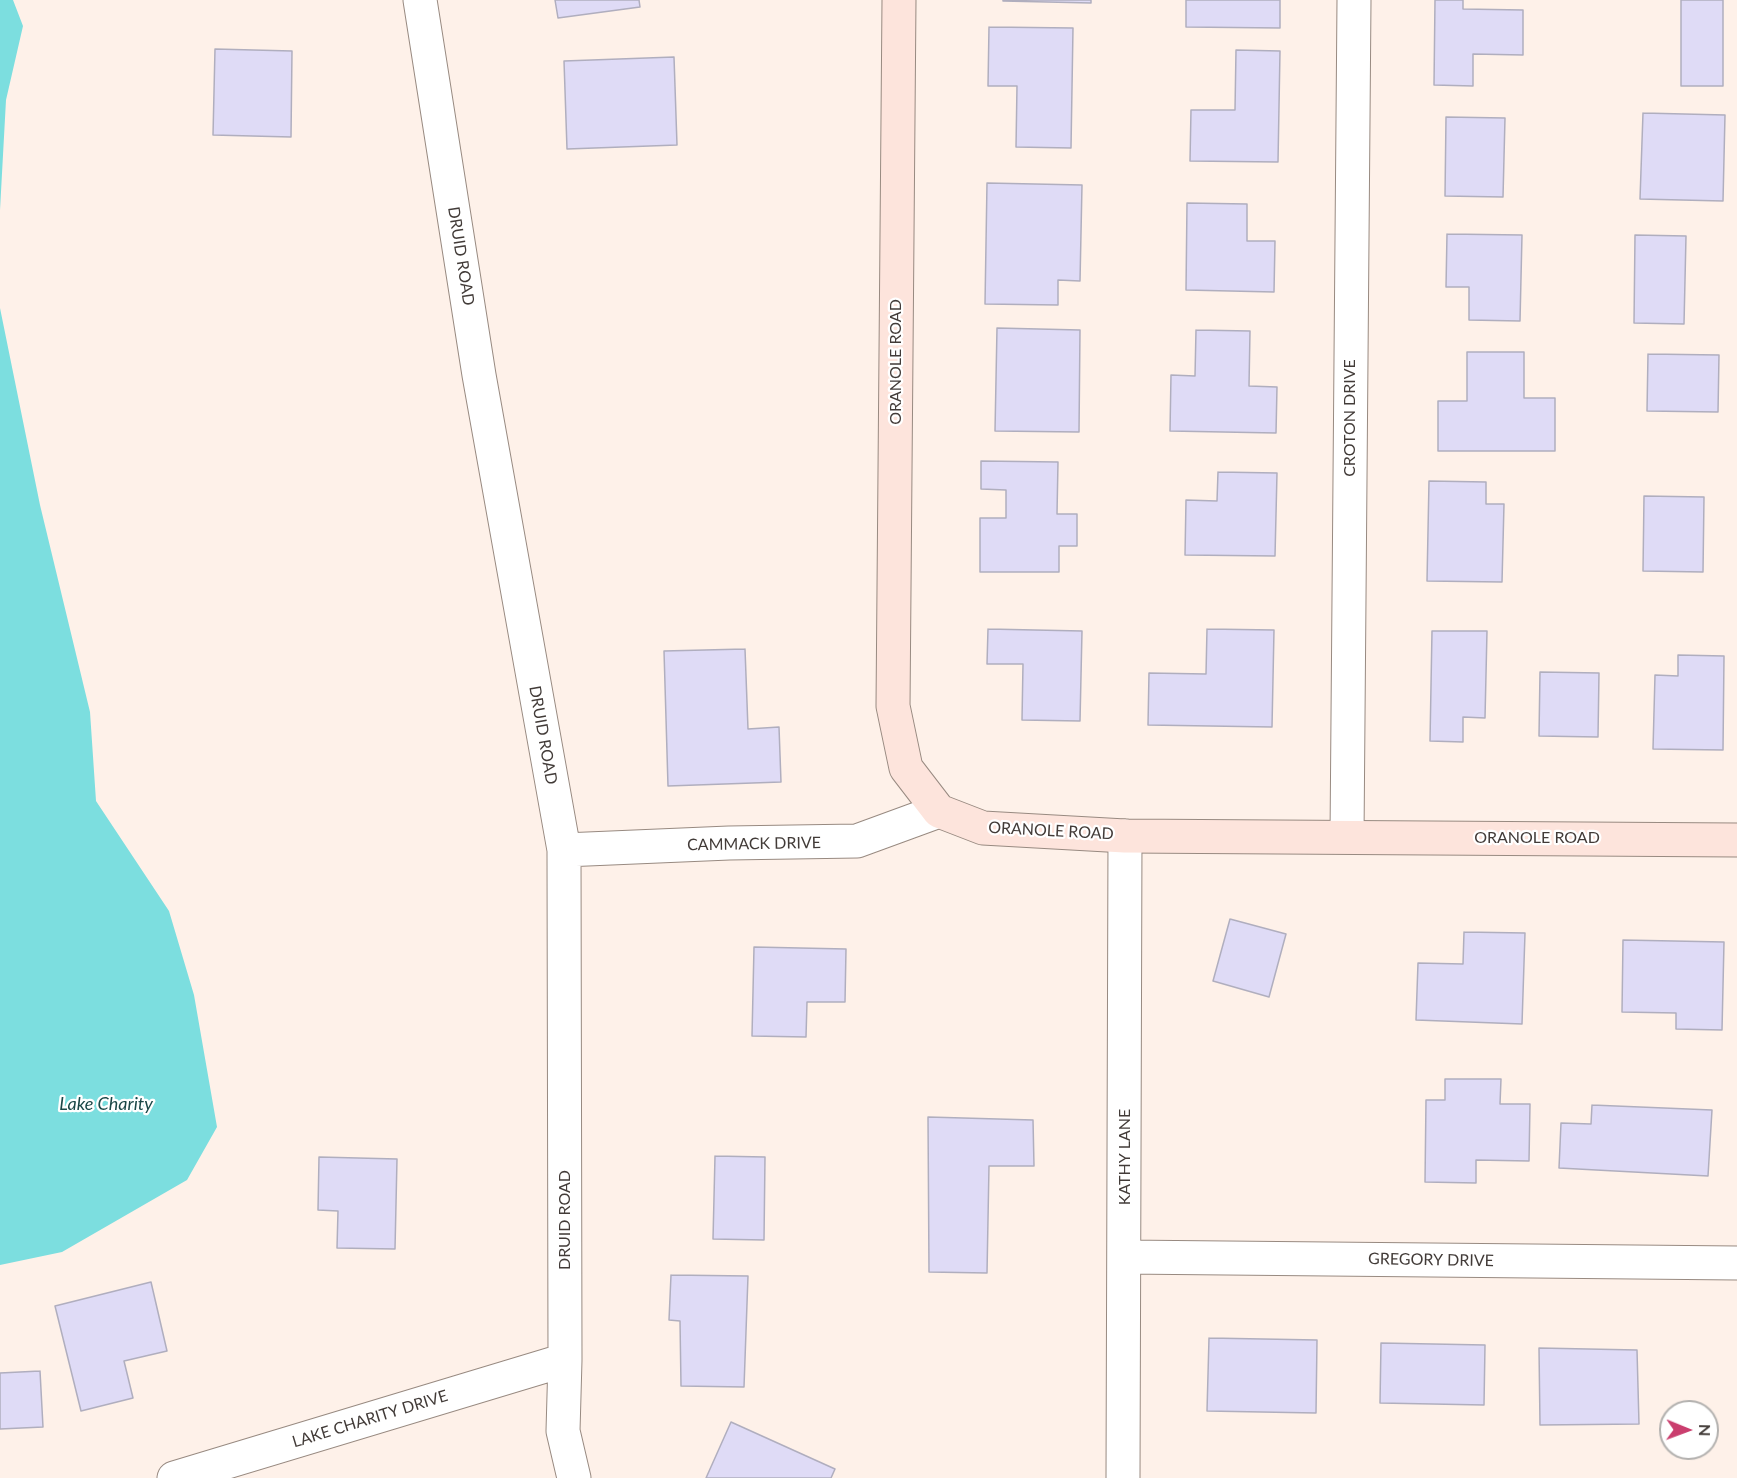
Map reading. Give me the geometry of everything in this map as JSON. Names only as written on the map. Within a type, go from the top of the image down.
[{"type":"street","name":"DRUID ROAD","points":[[420,0],[481,387],[564,850],[565,1360],[563,1431],[574,1478]]},
{"type":"street","name":"ORANOLE ROAD","points":[[899,0],[893,706],[906,768],[939,811],[983,828],[1125,836],[1737,840]]},
{"type":"street","name":"CROTON DRIVE","points":[[1347,836],[1353,0]]},
{"type":"street","name":"CAMMACK DRIVE","points":[[564,850],[729,843],[857,841],[939,811]]},
{"type":"street","name":"KATHY LANE","points":[[1123,1478],[1125,836]]},
{"type":"street","name":"GREGORY DRIVE","points":[[1124,1257],[1737,1263]]},
{"type":"street","name":"LAKE CHARITY DRIVE","points":[[174,1478],[565,1360]]},
{"type":"water","points":[[0,0],[13,0],[23,26],[6,100],[0,210]]},
{"type":"water","name":"Lake Charity","points":[[0,308],[40,505],[90,712],[96,801],[169,911],[194,995],[217,1127],[187,1180],[62,1252],[0,1265]]},
{"type":"building","points":[[555,0],[639,0],[640,7],[558,18]]},
{"type":"building","points":[[1091,0],[1091,3],[1003,1]]},
{"type":"building","points":[[1186,0],[1280,0],[1280,28],[1186,27]]},
{"type":"building","points":[[1435,0],[1463,0],[1463,9],[1523,10],[1523,55],[1473,54],[1473,86],[1434,85]]},
{"type":"building","points":[[1681,0],[1723,0],[1723,86],[1681,86]]},
{"type":"building","points":[[989,27],[1073,28],[1071,148],[1016,147],[1017,86],[988,86]]},
{"type":"building","points":[[215,49],[292,51],[291,137],[213,135]]},
{"type":"building","points":[[1236,50],[1280,51],[1278,162],[1190,161],[1191,110],[1235,110]]},
{"type":"building","points":[[674,57],[677,145],[567,149],[564,61]]},
{"type":"building","points":[[1643,113],[1725,115],[1723,201],[1640,199]]},
{"type":"building","points":[[1446,117],[1505,118],[1503,197],[1445,196]]},
{"type":"building","points":[[987,183],[1082,185],[1080,281],[1058,280],[1058,305],[985,304]]},
{"type":"building","points":[[1187,203],[1247,204],[1247,241],[1275,241],[1274,292],[1186,290]]},
{"type":"building","points":[[1447,234],[1522,235],[1520,321],[1469,320],[1469,287],[1446,287]]},
{"type":"building","points":[[1635,235],[1686,236],[1684,324],[1634,323]]},
{"type":"building","points":[[997,328],[1080,330],[1079,432],[995,431]]},
{"type":"building","points":[[1196,330],[1250,331],[1249,386],[1277,387],[1276,433],[1170,431],[1171,375],[1195,376]]},
{"type":"building","points":[[1467,352],[1524,352],[1524,398],[1555,398],[1555,451],[1438,451],[1438,401],[1467,401]]},
{"type":"building","points":[[1648,354],[1719,355],[1718,412],[1647,411]]},
{"type":"building","points":[[981,461],[1058,462],[1057,514],[1077,514],[1077,546],[1059,546],[1059,572],[980,572],[980,518],[1006,518],[1006,490],[981,489]]},
{"type":"building","points":[[1218,472],[1277,473],[1275,556],[1185,555],[1186,500],[1217,501]]},
{"type":"building","points":[[1429,481],[1486,482],[1486,504],[1504,504],[1502,582],[1427,581]]},
{"type":"building","points":[[1644,496],[1704,497],[1703,572],[1643,571]]},
{"type":"building","points":[[988,629],[1082,631],[1080,721],[1022,720],[1023,664],[987,664]]},
{"type":"building","points":[[1207,629],[1274,630],[1272,727],[1148,725],[1149,673],[1206,674]]},
{"type":"building","points":[[1432,631],[1487,631],[1485,718],[1463,717],[1463,742],[1430,741]]},
{"type":"building","points":[[745,649],[748,729],[779,727],[781,782],[668,786],[664,651]]},
{"type":"building","points":[[1678,655],[1724,656],[1723,750],[1653,749],[1655,675],[1678,676]]},
{"type":"building","points":[[1540,672],[1599,673],[1598,737],[1539,736]]},
{"type":"building","points":[[1230,919],[1286,934],[1269,997],[1213,981]]},
{"type":"building","points":[[1464,932],[1525,933],[1522,1024],[1416,1020],[1418,963],[1463,964]]},
{"type":"building","points":[[1623,940],[1724,942],[1722,1030],[1676,1029],[1676,1013],[1622,1012]]},
{"type":"building","points":[[754,947],[846,949],[845,1002],[807,1002],[806,1037],[752,1036]]},
{"type":"building","points":[[1445,1079],[1501,1079],[1500,1104],[1530,1104],[1529,1161],[1476,1160],[1476,1183],[1425,1182],[1426,1100],[1445,1100]]},
{"type":"building","points":[[1592,1105],[1712,1110],[1708,1176],[1559,1168],[1561,1123],[1591,1124]]},
{"type":"building","points":[[928,1117],[1033,1120],[1034,1166],[989,1166],[987,1273],[929,1272]]},
{"type":"building","points":[[715,1156],[765,1157],[764,1240],[713,1239]]},
{"type":"building","points":[[319,1157],[397,1159],[395,1249],[337,1248],[338,1211],[318,1210]]},
{"type":"building","points":[[671,1275],[748,1276],[744,1387],[681,1386],[680,1321],[669,1320]]},
{"type":"building","points":[[151,1282],[167,1351],[124,1361],[133,1398],[81,1411],[55,1306]]},
{"type":"building","points":[[1209,1338],[1317,1340],[1316,1413],[1207,1411]]},
{"type":"building","points":[[1381,1343],[1485,1345],[1484,1405],[1380,1403]]},
{"type":"building","points":[[1539,1348],[1637,1350],[1639,1424],[1540,1425]]},
{"type":"building","points":[[40,1371],[43,1427],[0,1429],[0,1373]]},
{"type":"building","points":[[731,1422],[835,1469],[831,1478],[706,1478]]}]
